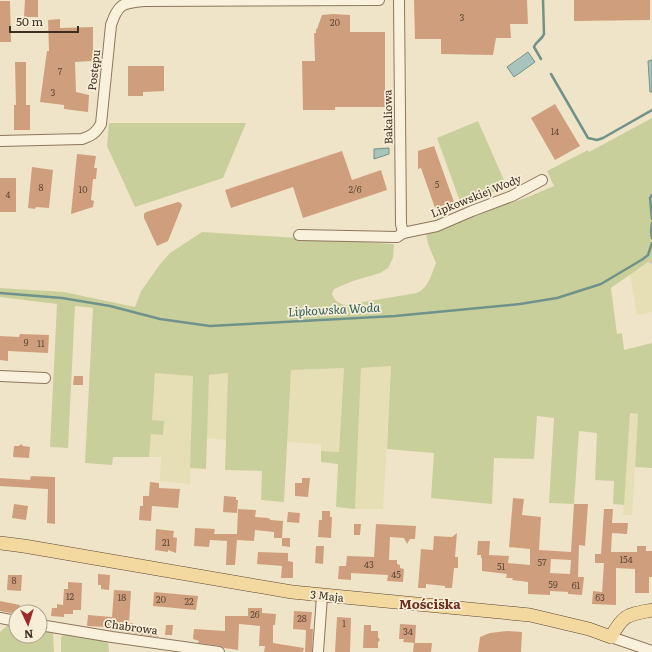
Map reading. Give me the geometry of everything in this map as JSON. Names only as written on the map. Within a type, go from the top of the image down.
[{"type":"main road","name":"3 Maja","points":[[0,543],[292,592],[530,615],[589,629],[611,637]]},
{"type":"main road","points":[[611,637],[623,618],[632,614],[652,610]]},
{"type":"street","name":"Postępu","points":[[0,141],[82,139],[89,137],[98,130],[101,124],[111,25],[115,12],[121,6],[130,3],[144,2],[379,0]]},
{"type":"street","name":"Bakaliowa","points":[[399,0],[401,224],[403,233]]},
{"type":"street","name":"Lipkowskiej Wody","points":[[299,235],[397,237],[403,233],[437,226],[512,196],[542,180]]},
{"type":"street","points":[[0,376],[45,378]]},
{"type":"street","points":[[318,652],[322,596]]},
{"type":"street","name":"Chabrowa","points":[[48,626],[219,652]]},
{"type":"street","name":"3 Maja","points":[[611,637],[652,651]]},
{"type":"shaded area","points":[[648,262],[652,264],[652,312],[637,315],[630,274]]},
{"type":"shaded area","points":[[391,366],[383,509],[355,509],[361,368]]},
{"type":"shaded area","points":[[344,368],[339,452],[321,451],[321,444],[287,442],[291,370]]},
{"type":"shaded area","points":[[155,373],[193,375],[190,484],[160,481],[161,457],[149,457],[151,434],[163,435],[152,420]]},
{"type":"shaded area","points":[[229,373],[226,440],[206,438],[209,375]]},
{"type":"shaded area","points":[[630,413],[638,414],[632,515],[623,515]]},
{"type":"green space","points":[[652,118],[652,264],[648,262],[611,288],[617,334],[622,333],[624,350],[652,343],[652,468],[635,467],[638,414],[630,413],[624,505],[613,504],[614,481],[595,480],[597,433],[579,431],[574,504],[549,503],[554,418],[537,416],[534,459],[494,458],[492,504],[431,498],[434,453],[387,449],[391,366],[361,368],[355,509],[336,507],[338,464],[321,462],[321,451],[339,452],[344,368],[291,370],[284,502],[261,500],[262,471],[225,470],[228,373],[209,375],[206,469],[190,468],[193,376],[155,373],[152,420],[164,421],[163,435],[151,434],[149,457],[113,457],[112,465],[85,463],[93,308],[75,306],[68,448],[50,447],[57,304],[0,297],[0,288],[64,292],[135,307],[141,291],[161,263],[170,253],[202,232],[394,244],[393,258],[388,268],[380,273],[353,281],[334,289],[332,294],[337,301],[345,305],[417,293],[427,284],[436,263],[428,244],[426,233],[528,197],[554,186],[547,171],[588,150],[589,152]]},
{"type":"green space","points":[[478,121],[507,187],[461,204],[437,138]]},
{"type":"green space","points":[[109,123],[246,123],[223,178],[135,207],[107,146]]},
{"type":"green space","points":[[8,625],[8,644],[48,644],[48,631],[53,632],[54,652],[0,652],[0,632]]},
{"type":"green space","points":[[65,634],[108,641],[109,652],[61,652],[61,637]]},
{"type":"water","points":[[528,52],[535,62],[514,77],[507,67]]},
{"type":"water","points":[[652,60],[652,92],[650,92],[648,61]]},
{"type":"water","points":[[389,148],[389,154],[374,159],[374,149]]},
{"type":"building","points":[[25,0],[38,0],[38,17],[24,17]]},
{"type":"building","points":[[414,0],[527,0],[528,24],[510,24],[511,38],[496,38],[493,55],[441,54],[441,39],[415,39]]},
{"type":"building","points":[[574,0],[650,0],[650,20],[574,21]]},
{"type":"building","points":[[0,1],[10,1],[11,42],[0,42]]},
{"type":"building","points":[[322,15],[350,15],[350,32],[385,32],[385,107],[335,107],[335,110],[303,110],[302,61],[315,61],[314,33],[316,33],[316,29]]},
{"type":"building","points":[[60,19],[60,28],[93,27],[93,49],[95,49],[93,61],[75,62],[76,92],[89,95],[88,112],[64,109],[64,105],[40,102],[47,51],[49,51],[48,20]]},
{"type":"building","points":[[15,62],[26,62],[26,105],[30,105],[30,130],[14,130],[14,105],[16,105]]},
{"type":"building","points":[[128,66],[164,66],[164,91],[143,92],[143,96],[128,96]]},
{"type":"building","points":[[555,104],[580,146],[555,160],[531,118]]},
{"type":"building","points":[[434,146],[454,202],[435,208],[421,168],[418,169],[418,151]]},
{"type":"building","points":[[342,151],[352,180],[381,170],[387,190],[303,218],[293,187],[231,208],[225,190]]},
{"type":"building","points":[[77,154],[96,156],[94,168],[97,168],[96,179],[93,179],[91,200],[94,201],[93,207],[71,214]]},
{"type":"building","points":[[32,167],[53,170],[49,208],[28,208]]},
{"type":"building","points":[[0,178],[16,178],[16,212],[0,212]]},
{"type":"building","points":[[178,202],[181,203],[182,206],[168,241],[157,246],[144,218],[144,214],[146,212]]},
{"type":"building","points":[[20,334],[49,335],[48,353],[8,351],[8,361],[0,360],[0,336],[19,337]]},
{"type":"building","points":[[74,376],[83,376],[83,385],[73,385]]},
{"type":"building","points":[[21,444],[23,446],[30,447],[29,458],[13,457],[14,446],[19,446]]},
{"type":"building","points":[[31,476],[55,477],[55,524],[47,523],[48,489],[0,486],[0,478],[30,480]]},
{"type":"building","points":[[302,478],[310,478],[308,497],[295,496],[295,483],[302,483]]},
{"type":"building","points":[[150,482],[159,483],[159,488],[180,489],[178,508],[152,506],[151,521],[139,520],[140,506],[143,506],[143,496],[149,496]]},
{"type":"building","points":[[224,496],[236,497],[236,500],[238,500],[237,513],[223,512]]},
{"type":"building","points":[[513,498],[524,499],[522,515],[541,517],[539,550],[571,552],[574,504],[588,504],[585,546],[579,545],[578,577],[584,577],[582,595],[568,594],[568,592],[550,591],[550,595],[528,594],[528,582],[512,580],[513,578],[506,578],[507,574],[482,571],[482,558],[481,555],[477,555],[478,541],[490,541],[489,555],[509,556],[508,563],[530,565],[530,549],[509,547]],"holes":[[[551,559],[571,560],[570,574],[550,573]]]},
{"type":"building","points":[[14,504],[28,506],[26,520],[12,518]]},
{"type":"building","points":[[238,509],[256,510],[255,517],[283,521],[282,538],[274,538],[274,532],[255,530],[254,541],[237,540],[235,565],[226,565],[227,541],[210,540],[209,547],[194,546],[195,528],[215,529],[214,534],[237,534]]},
{"type":"building","points":[[604,509],[613,509],[612,523],[628,523],[627,534],[612,533],[611,552],[637,552],[637,546],[646,546],[646,551],[652,551],[652,577],[649,577],[649,593],[635,593],[635,569],[616,568],[616,605],[592,604],[593,591],[602,592],[604,563],[595,563],[595,554],[601,554]]},
{"type":"building","points":[[322,511],[330,511],[330,517],[332,517],[331,538],[318,537],[319,520],[322,520]]},
{"type":"building","points":[[288,512],[300,513],[299,523],[287,522]]},
{"type":"building","points":[[354,524],[361,524],[360,535],[354,535]]},
{"type":"building","points":[[376,524],[416,526],[415,539],[410,539],[407,544],[404,538],[390,537],[389,560],[397,560],[397,564],[400,565],[400,568],[404,569],[403,582],[387,581],[388,575],[351,573],[351,580],[338,579],[339,566],[346,566],[347,556],[374,557]]},
{"type":"building","points":[[156,529],[174,531],[173,537],[177,538],[176,553],[168,550],[168,552],[155,550]]},
{"type":"building","points":[[457,533],[455,557],[458,557],[458,568],[454,568],[452,588],[426,584],[426,588],[418,588],[421,549],[433,550],[434,536],[452,537]]},
{"type":"building","points":[[282,538],[290,538],[290,547],[282,546]]},
{"type":"building","points":[[316,546],[324,546],[323,564],[315,563]]},
{"type":"building","points":[[258,552],[288,553],[288,561],[293,562],[293,578],[281,578],[282,566],[257,564]]},
{"type":"building","points":[[98,574],[110,575],[109,590],[101,589],[101,585],[98,585]]},
{"type":"building","points":[[8,575],[22,575],[21,591],[7,590]]},
{"type":"building","points":[[68,582],[82,583],[81,610],[73,610],[73,614],[64,614],[64,617],[51,616],[52,608],[57,608],[57,604],[63,605],[64,589],[68,589]]},
{"type":"building","points":[[114,590],[131,591],[129,623],[133,623],[133,626],[158,630],[158,637],[106,629],[107,627],[87,626],[88,615],[112,617]]},
{"type":"building","points":[[154,592],[198,596],[196,610],[153,606]]},
{"type":"building","points":[[0,601],[15,604],[8,604],[8,612],[0,611]]},
{"type":"building","points":[[248,608],[262,608],[262,613],[276,614],[275,625],[273,625],[273,643],[304,648],[303,652],[264,652],[265,646],[259,646],[260,626],[239,624],[238,650],[198,643],[199,641],[193,639],[194,629],[225,631],[225,616],[248,616]]},
{"type":"building","points":[[294,611],[312,612],[310,629],[313,629],[312,652],[305,652],[306,630],[293,629]]},
{"type":"building","points":[[337,617],[351,618],[350,652],[335,652]]},
{"type":"building","points":[[400,624],[416,625],[415,643],[403,642],[404,639],[399,639]]},
{"type":"building","points":[[166,625],[173,625],[172,635],[165,635]]},
{"type":"building","points":[[364,625],[371,625],[371,631],[378,631],[378,637],[380,640],[378,642],[378,648],[363,648]]},
{"type":"building","points":[[507,631],[522,632],[521,652],[478,652],[480,637],[490,633]]},
{"type":"building","points":[[414,643],[432,643],[431,652],[413,652]]},
{"type":"waterway","points":[[541,59],[534,47],[544,34],[543,0]]},
{"type":"waterway","points":[[551,74],[588,138],[597,140],[603,138],[652,110]]},
{"type":"waterway","name":"Lipkowska Woda","points":[[652,195],[650,198],[652,219]]},
{"type":"waterway","name":"Lipkowska Woda","points":[[652,223],[652,238]]},
{"type":"waterway","name":"Lipkowska Woda","points":[[0,293],[62,298],[110,306],[160,319],[210,326],[395,316],[520,304],[557,298],[601,284],[648,255],[652,243]]},
{"type":"district","name":"Mościska","points":[[430,604]]}]
